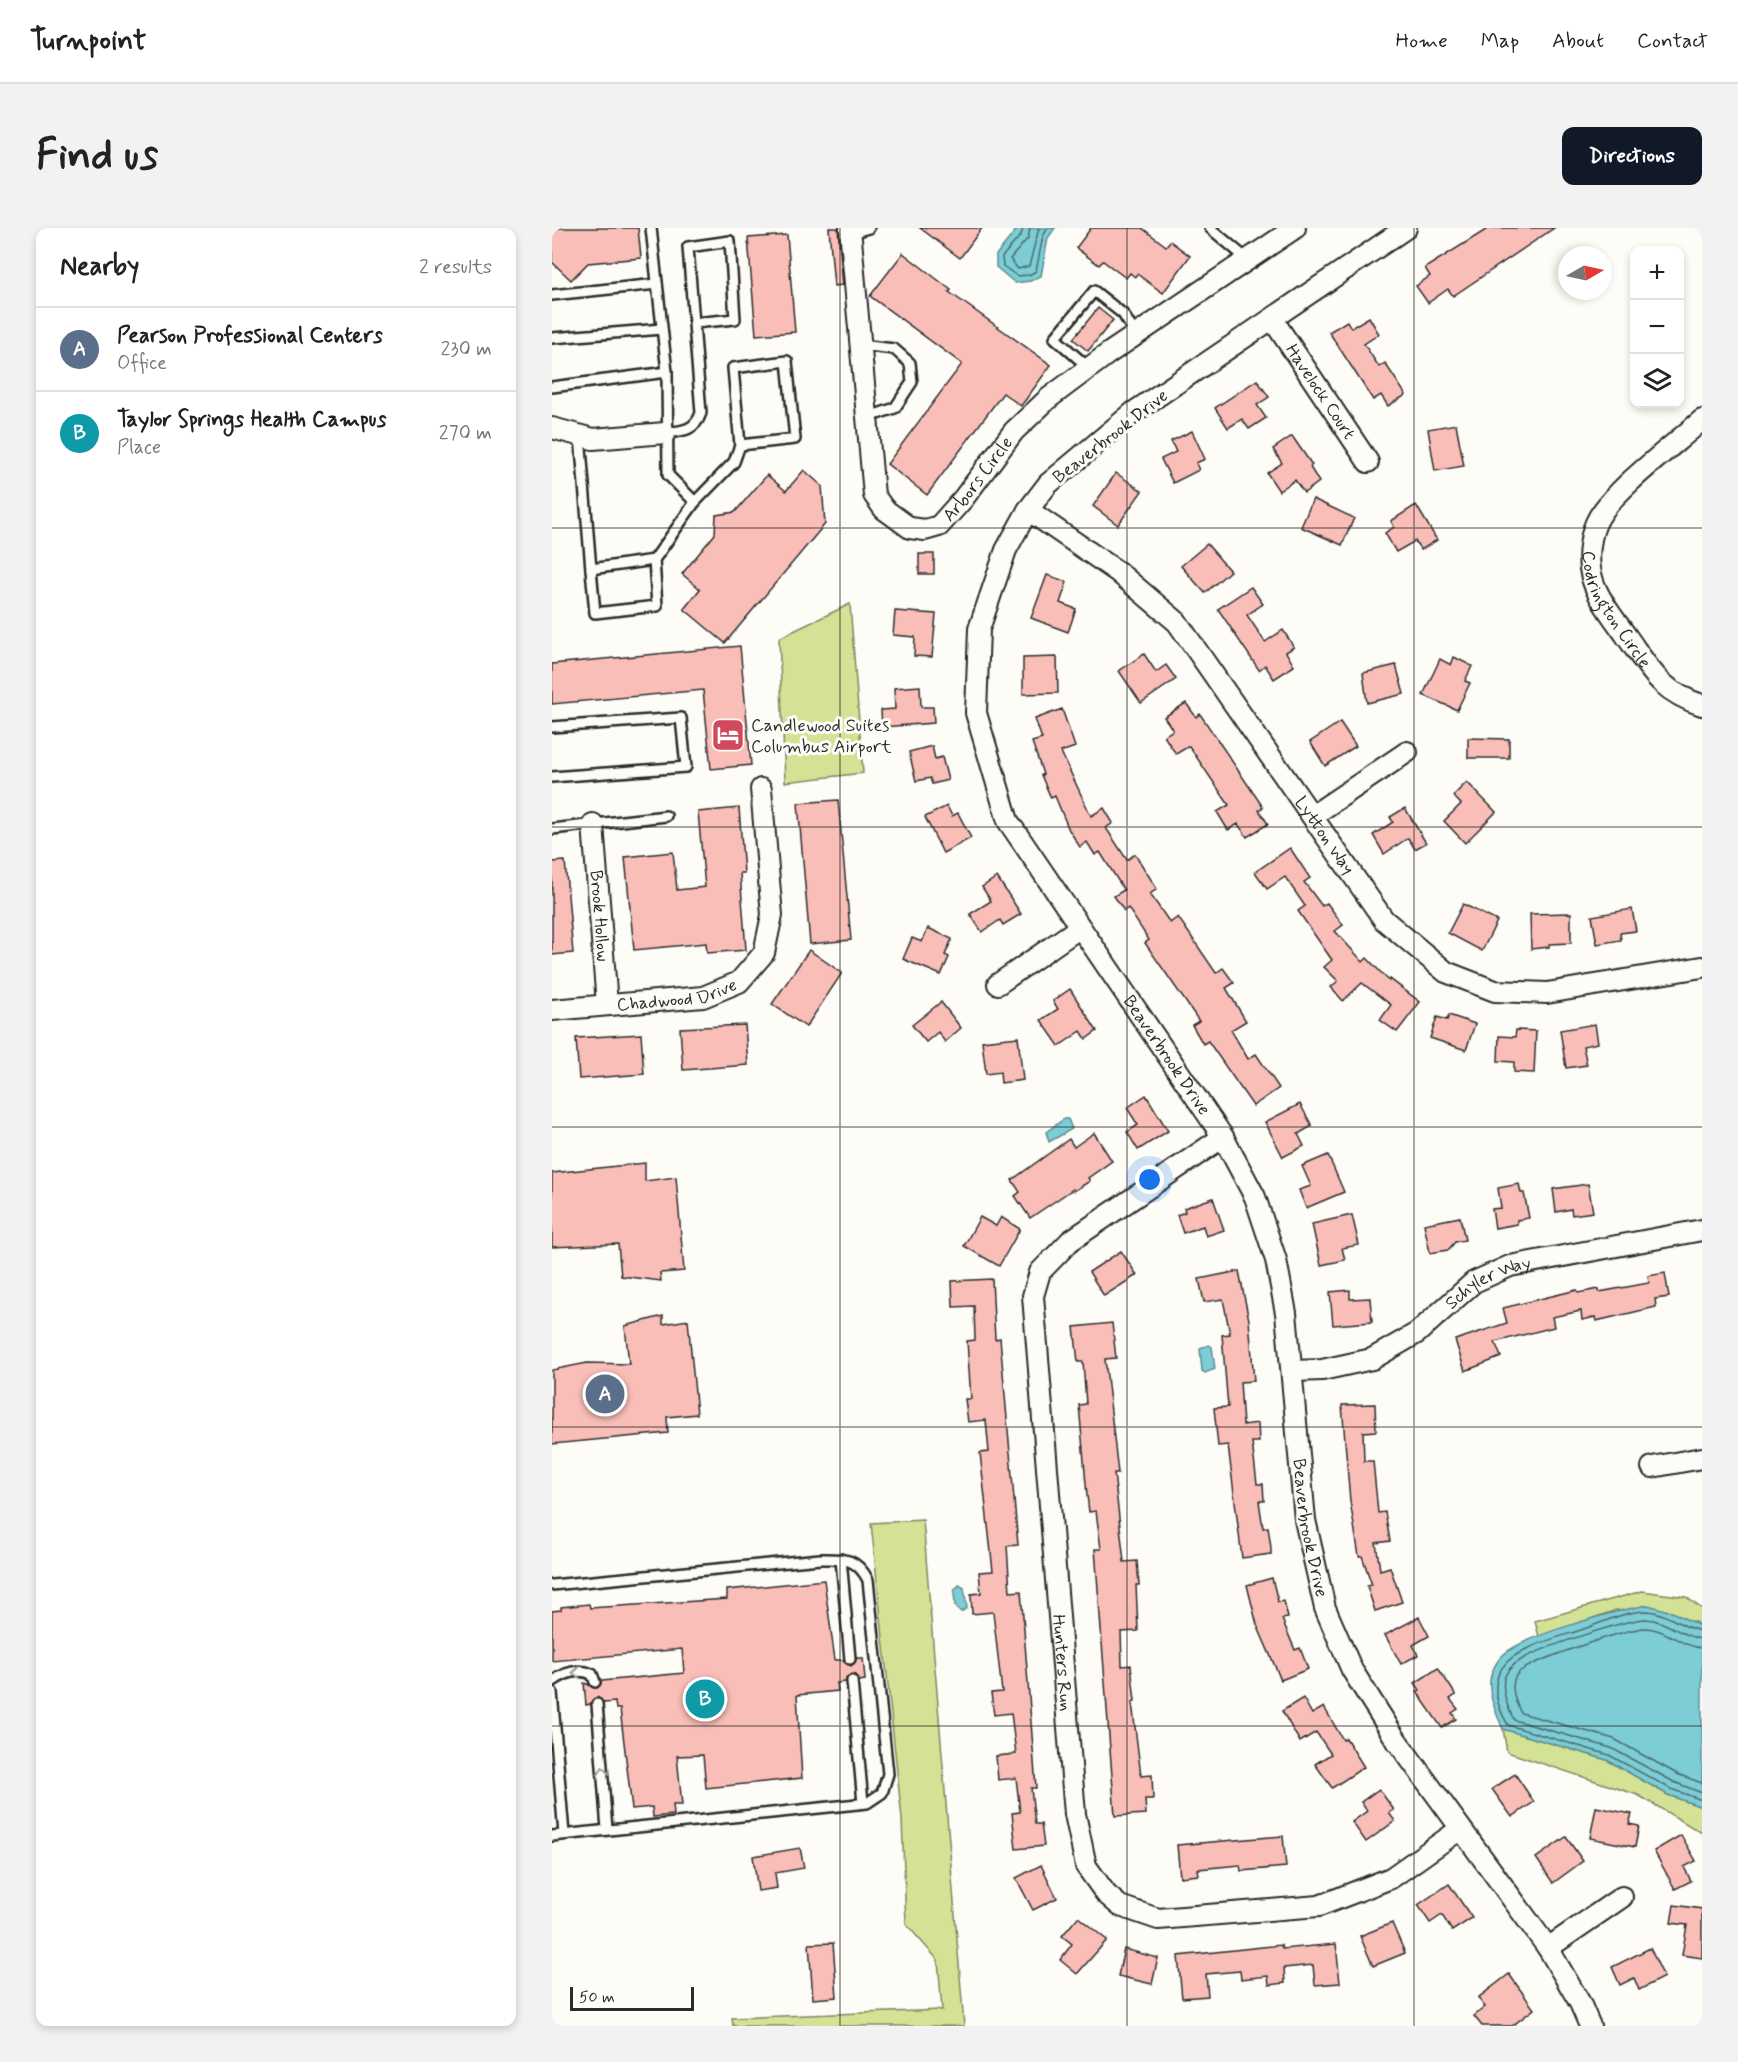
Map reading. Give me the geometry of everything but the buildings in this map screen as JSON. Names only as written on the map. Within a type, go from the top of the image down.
[{"type":"street","name":"Arbors Circle","points":[[856,230],[860,345],[874,495],[884,509],[910,528],[925,530],[939,526],[963,500],[1014,431],[1049,398],[1136,335],[1295,228]]},
{"type":"street","name":"Beaverbrook Drive","points":[[1406,228],[1134,412],[1048,484],[1028,510],[1005,550],[979,629],[976,712],[1008,821],[1223,1137],[1255,1197],[1276,1260],[1293,1371],[1305,1520],[1325,1608],[1352,1670],[1397,1742],[1459,1830],[1548,1948],[1580,2003],[1590,2026]]},
{"type":"street","name":"Havelock Court","points":[[1273,320],[1368,462]]},
{"type":"street","name":"Codrington Circle","points":[[1702,420],[1615,497],[1599,517],[1590,542],[1590,574],[1605,604],[1622,629],[1655,677],[1678,698],[1702,705]]},
{"type":"street","points":[[552,428],[593,439],[665,433]]},
{"type":"street","name":"Lytton Way","points":[[1028,510],[1118,572],[1177,622],[1384,920],[1446,972],[1495,990],[1547,993],[1702,967]]},
{"type":"street","points":[[1312,816],[1407,752]]},
{"type":"street","name":"Chadwood Drive","points":[[552,1010],[703,997],[739,982],[764,953],[772,915],[761,789]]},
{"type":"street","name":"Brook Hollow","points":[[593,824],[607,1005]]},
{"type":"street","points":[[998,984],[1079,928]]},
{"type":"street","name":"Hunters Run","points":[[1223,1137],[1070,1240],[1040,1272],[1033,1296],[1038,1388],[1075,1814],[1086,1866],[1106,1894],[1120,1906],[1158,1918],[1319,1906],[1391,1878],[1459,1830]]},
{"type":"street","name":"Schyler Way","points":[[1293,1371],[1322,1370],[1372,1359],[1417,1333],[1474,1282],[1510,1266],[1702,1230]]},
{"type":"street","points":[[1652,1467],[1702,1458]]},
{"type":"street","points":[[1548,1948],[1622,1897]]},
{"type":"lane","points":[[651,228],[667,372],[665,433],[668,475],[695,502]]},
{"type":"lane","points":[[1210,228],[1248,260]]},
{"type":"lane","points":[[665,433],[687,430],[697,424],[701,413],[688,247],[730,242],[735,319],[694,323]]},
{"type":"lane","points":[[552,295],[657,284]]},
{"type":"lane","points":[[1089,368],[1055,338],[1094,291],[1123,314],[1136,335]]},
{"type":"lane","points":[[552,338],[662,329]]},
{"type":"lane","points":[[860,345],[894,349],[910,363],[912,382],[895,408],[866,418]]},
{"type":"lane","points":[[580,436],[595,613],[657,606],[654,560],[695,502],[734,462],[740,445],[734,368],[788,361],[795,439],[740,445]]},
{"type":"lane","points":[[552,387],[667,372]]},
{"type":"lane","points":[[591,569],[654,560]]},
{"type":"lane","points":[[552,727],[681,718],[686,767],[552,777]]},
{"type":"lane","points":[[552,829],[666,816]]},
{"type":"lane","points":[[840,1559],[850,1659]]},
{"type":"lane","points":[[552,1585],[840,1559],[861,1566],[868,1580],[888,1774],[882,1793],[862,1803],[552,1836]]},
{"type":"lane","points":[[552,1682],[567,1672],[587,1672],[592,1674],[595,1682]]},
{"type":"lane","points":[[852,1681],[862,1803]]},
{"type":"lane","points":[[552,1692],[564,1834]]},
{"type":"lane","points":[[597,1704],[607,1829]]},
{"type":"green space","points":[[850,604],[863,773],[785,782],[779,638]]},
{"type":"green space","points":[[923,1520],[964,2026],[733,2026],[732,2018],[942,2010],[938,1960],[906,1924],[902,1819],[871,1523]]},
{"type":"green space","points":[[1642,1591],[1686,1597],[1702,1609],[1702,1627],[1695,1622],[1616,1610],[1539,1637],[1535,1621]]},
{"type":"green space","points":[[1503,1729],[1607,1760],[1668,1795],[1702,1807],[1702,1833],[1638,1795],[1507,1752]]},
{"type":"water","points":[[1018,228],[1055,228],[1048,238],[1041,276],[1030,281],[1015,283],[996,267],[996,255]]},
{"type":"water","points":[[1064,1119],[1068,1119],[1072,1129],[1049,1142],[1046,1132]]},
{"type":"water","points":[[1209,1345],[1212,1347],[1215,1369],[1205,1373],[1202,1371],[1200,1348]]},
{"type":"water","points":[[959,1585],[964,1588],[967,1608],[961,1612],[955,1606],[954,1591]]},
{"type":"water","points":[[1648,1605],[1672,1612],[1702,1627],[1702,1807],[1668,1795],[1607,1760],[1503,1729],[1492,1701],[1490,1679],[1492,1672],[1501,1658],[1512,1648],[1571,1625]]},
{"type":"place","name":"Candlewood Suites Columbus Airport","points":[[728,735]]},
{"type":"place","name":"Pearson Professional Centers","points":[[605,1394]]},
{"type":"place","name":"Taylor Springs Health Campus","points":[[705,1699]]}]
